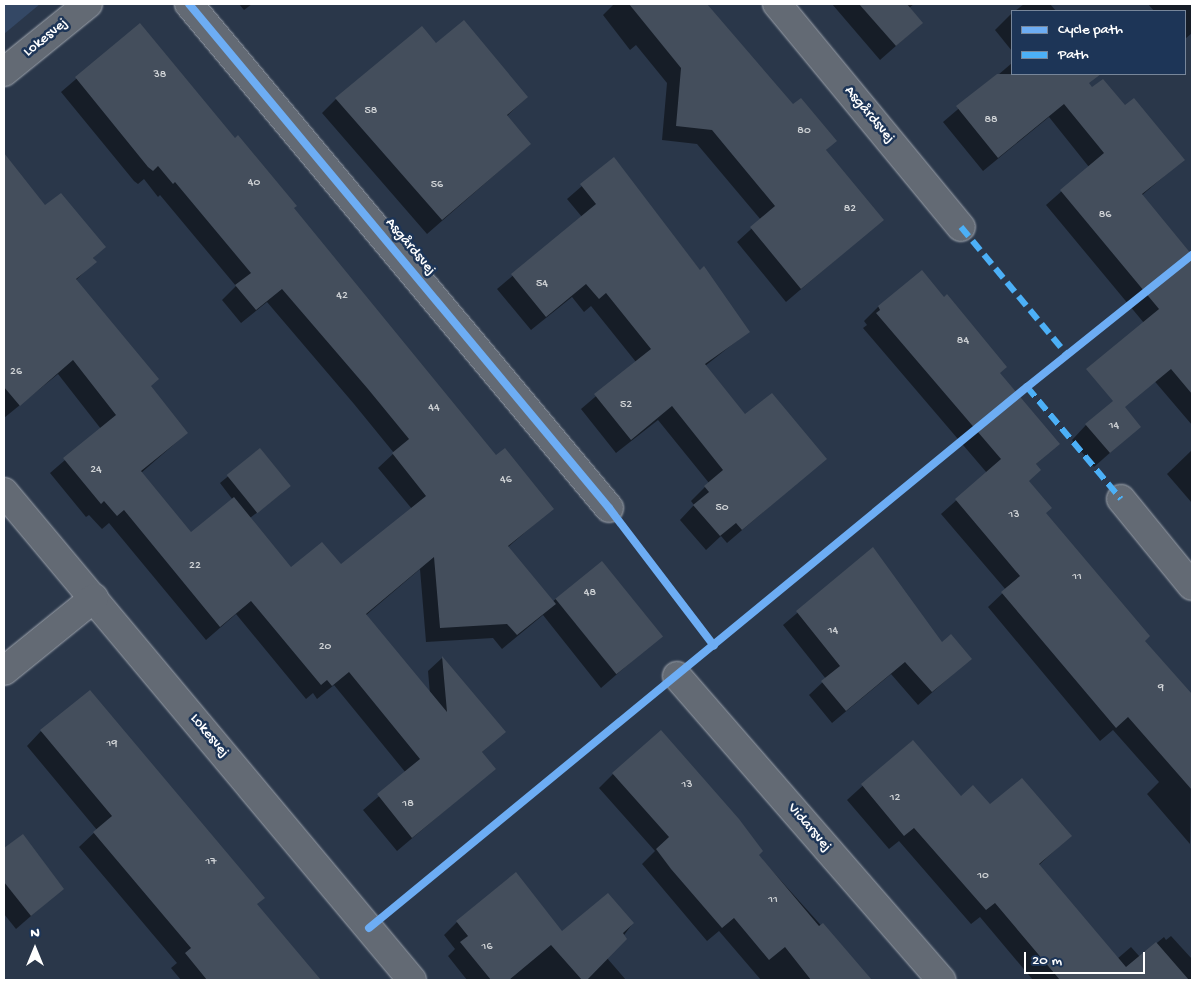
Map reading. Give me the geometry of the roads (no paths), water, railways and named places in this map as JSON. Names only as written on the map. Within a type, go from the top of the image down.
[{"type":"street","name":"Lokesvej","points":[[4,72],[88,4]]},
{"type":"street","name":"Asgårdsvej","points":[[190,4],[609,508]]},
{"type":"street","name":"Asgårdsvej","points":[[777,4],[961,227]]},
{"type":"street","name":"Lokesvej","points":[[4,492],[412,980]]},
{"type":"street","points":[[1121,499],[1192,586]]},
{"type":"street","points":[[4,671],[94,598]]},
{"type":"street","name":"Vidarsvej","points":[[677,676],[941,980]]}]
